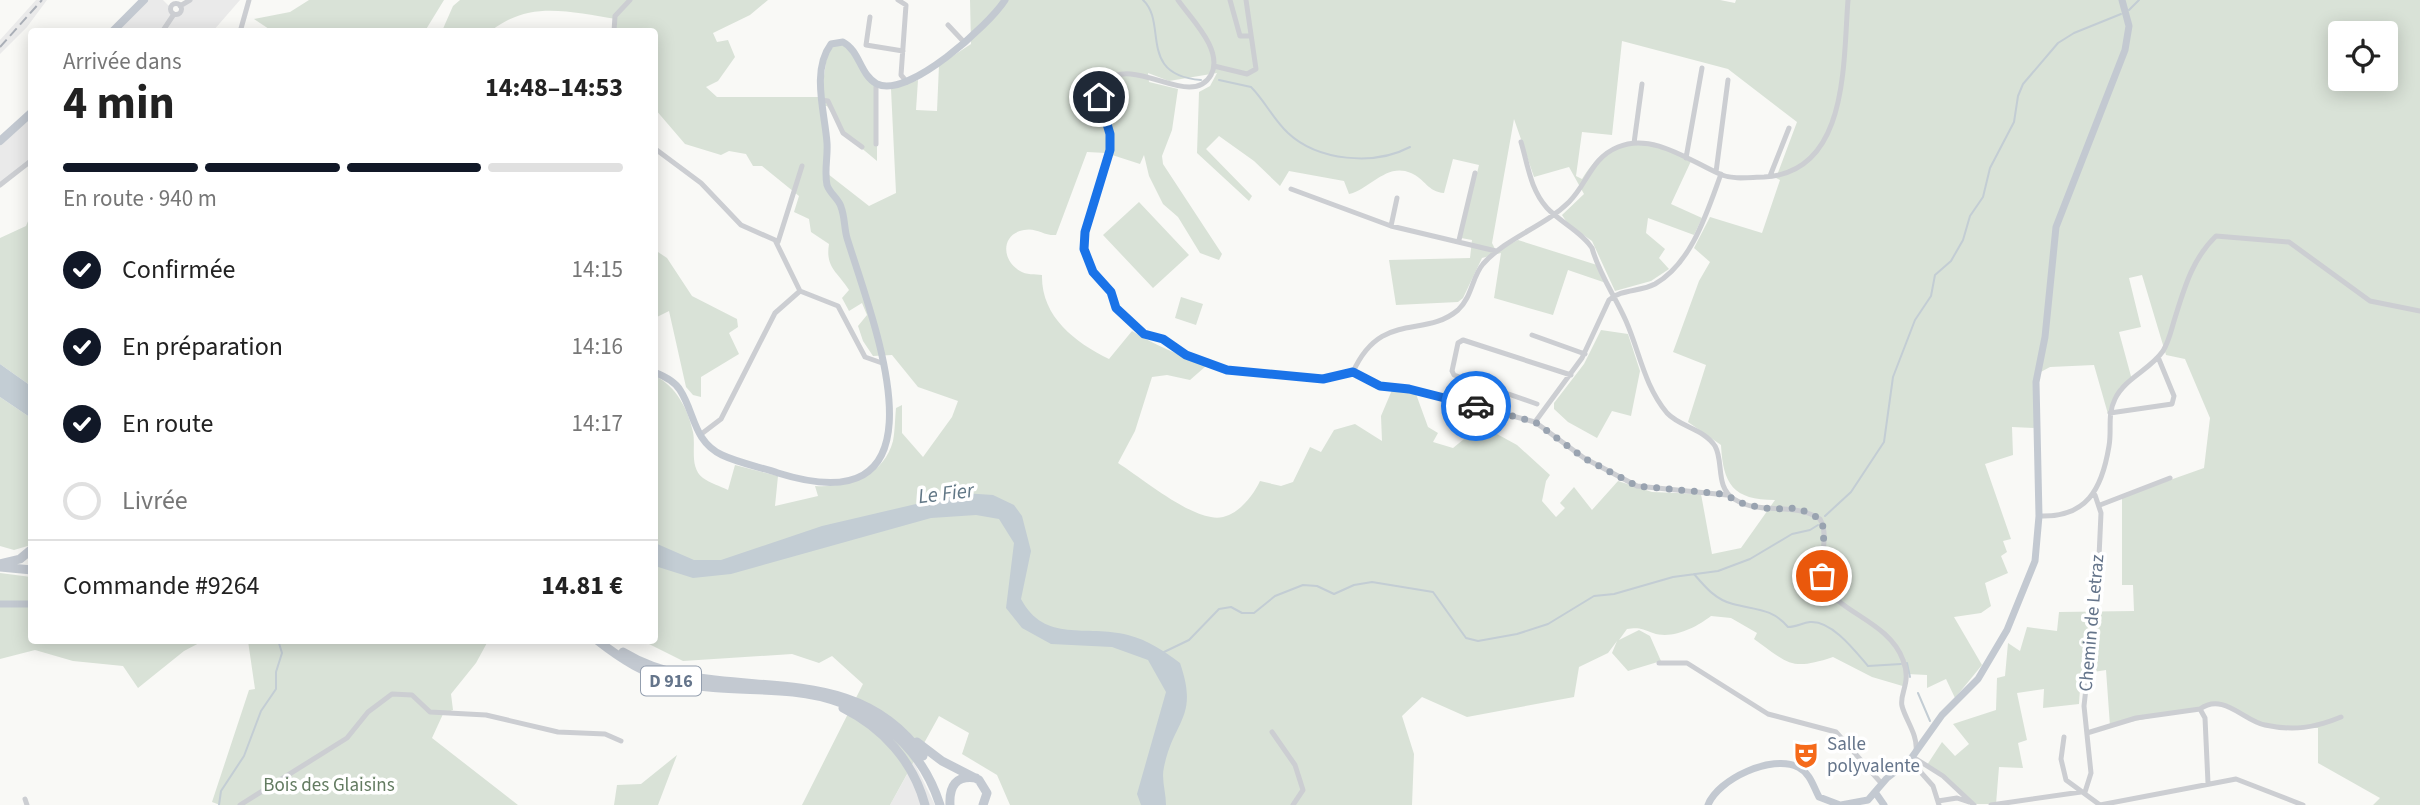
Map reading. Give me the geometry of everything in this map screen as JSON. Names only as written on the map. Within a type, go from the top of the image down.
[{"type":"highway","points":[[0,566],[20,559],[28,552]]},
{"type":"highway","points":[[0,566],[28,568]]},
{"type":"highway","name":"D 916","points":[[603,644],[630,663],[667,680],[719,688],[797,693],[843,703],[883,724],[920,763],[940,805]]},
{"type":"highway","name":"D 916","points":[[613,644],[643,664],[669,674],[701,680],[825,691],[865,705],[896,726],[925,759],[948,805]]},
{"type":"highway","points":[[797,693],[850,712],[883,735],[908,764],[925,805]]},
{"type":"highway","points":[[896,726],[942,761],[978,779],[986,791],[983,805]]},
{"type":"highway","points":[[948,805],[950,791],[956,781],[968,777],[978,779]]},
{"type":"main road","points":[[114,28],[138,0]]},
{"type":"main road","points":[[114,28],[144,0]]},
{"type":"main road","points":[[658,375],[681,390],[700,435],[723,456],[819,484],[842,483],[869,471],[886,446],[892,414],[874,323],[847,238],[841,204],[828,188],[827,142],[821,100],[826,53],[835,42],[851,48],[876,83],[891,86],[907,82],[984,25],[1005,0]]},
{"type":"main road","points":[[1708,805],[1714,794],[1732,780],[1782,763],[1802,770],[1811,779],[1819,797],[1840,805],[1859,804],[1868,800],[1913,756],[1942,715],[1978,679],[2007,630],[2038,552],[2036,382],[2045,337],[2056,227],[2125,50],[2129,26],[2122,0]]},
{"type":"main road","points":[[0,141],[28,116]]},
{"type":"main road","points":[[0,604],[28,604]]},
{"type":"main road","points":[[1875,792],[1884,805]]},
{"type":"street","points":[[165,28],[174,14],[180,12],[180,6],[190,0]]},
{"type":"street","points":[[241,28],[249,0]]},
{"type":"street","points":[[614,28],[615,16],[630,0]]},
{"type":"street","points":[[898,0],[906,5],[901,75],[907,82]]},
{"type":"street","points":[[1178,0],[1211,47],[1214,66],[1208,79],[1197,86],[1178,85],[1124,72],[1106,81],[1099,102],[1110,134],[1110,150],[1084,238],[1089,265],[1111,292],[1116,308],[1144,334],[1163,339],[1193,358],[1240,372],[1323,379],[1353,372],[1380,386],[1409,389],[1535,422],[1584,458],[1629,483],[1672,491],[1727,495],[1753,507],[1797,508],[1821,522],[1825,584],[1836,598],[1883,631],[1902,657],[1908,681],[1901,702],[1915,738],[1913,756],[1933,786],[1938,803],[1957,798],[1973,804]]},
{"type":"street","points":[[1230,0],[1240,36],[1251,36]]},
{"type":"street","points":[[1214,66],[1247,74],[1254,72],[1257,60],[1246,0]]},
{"type":"street","points":[[1353,372],[1372,346],[1386,334],[1456,312],[1471,292],[1481,266],[1496,251],[1555,214],[1575,196],[1599,159],[1617,147],[1634,143],[1659,146],[1732,178],[1785,175],[1803,166],[1815,156],[1828,137],[1841,78],[1847,0]]},
{"type":"street","points":[[870,17],[866,45],[903,51]]},
{"type":"street","points":[[948,25],[963,41]]},
{"type":"street","points":[[1686,158],[1702,68]]},
{"type":"street","points":[[1535,422],[1585,354],[1614,296],[1655,284],[1672,269],[1701,227],[1718,173],[1728,80]]},
{"type":"street","points":[[876,83],[876,144]]},
{"type":"street","points":[[1634,143],[1642,84]]},
{"type":"street","points":[[821,100],[828,101],[843,133],[862,148]]},
{"type":"street","points":[[1770,176],[1789,128]]},
{"type":"street","points":[[1521,142],[1533,187],[1548,210],[1588,243],[1626,320],[1650,389],[1671,416],[1713,444],[1718,454],[1718,472],[1727,495]]},
{"type":"street","points":[[658,151],[701,183],[741,225],[778,242],[800,290],[838,306],[865,357],[882,363]]},
{"type":"street","points":[[0,185],[28,162]]},
{"type":"street","points":[[778,242],[802,166]]},
{"type":"street","points":[[1459,240],[1475,173]]},
{"type":"street","points":[[1291,189],[1391,226],[1459,240],[1496,251]]},
{"type":"street","points":[[1391,226],[1397,198]]},
{"type":"street","points":[[2039,516],[2073,510],[2087,503],[2095,495],[2109,446],[2110,413],[2121,389],[2158,357],[2168,343],[2194,262],[2220,235],[2289,242],[2370,301],[2420,311]]},
{"type":"street","points":[[700,435],[721,419],[775,313],[800,290]]},
{"type":"street","points":[[1532,335],[1585,354]]},
{"type":"street","points":[[1537,404],[1482,386],[1453,373],[1458,343],[1461,340],[1571,374]]},
{"type":"street","points":[[2110,413],[2172,404],[2174,396],[2158,357]]},
{"type":"street","points":[[1479,407],[1482,386]]},
{"type":"street","points":[[2100,505],[2170,478]]},
{"type":"street","name":"Chemin de Letraz","points":[[2083,792],[2091,773],[2085,694],[2098,579],[2101,513],[2095,495]]},
{"type":"street","points":[[1659,663],[1687,663],[1769,714],[1836,732],[1882,784]]},
{"type":"street","points":[[240,805],[347,738],[368,712],[392,694],[412,695],[430,712],[486,715],[558,732],[605,734],[621,741]]},
{"type":"street","points":[[2087,733],[2136,718],[2200,709],[2207,704],[2222,704],[2252,722],[2298,729],[2317,728],[2341,717]]},
{"type":"street","points":[[2200,709],[2205,718],[2208,783]]},
{"type":"street","points":[[1272,732],[1300,775],[1303,790],[1293,805]]},
{"type":"street","points":[[2064,737],[2061,760],[2064,775],[2100,805],[2236,779],[2302,805]]},
{"type":"street","points":[[1913,756],[1943,776],[1973,804]]},
{"type":"street","points":[[1991,805],[2083,792]]},
{"type":"street","points":[[2145,796],[2147,805]]},
{"type":"shaded area","points":[[36,0],[47,0],[27,27],[0,54],[0,40]]},
{"type":"shaded area","points":[[140,0],[163,0],[177,14],[190,0],[240,0],[216,28],[114,28]]},
{"type":"shaded area","points":[[28,115],[28,161],[0,184],[0,140]]},
{"type":"shaded area","points":[[0,364],[28,384],[28,416],[0,397]]},
{"type":"shaded area","points":[[963,493],[993,495],[1014,505],[1022,516],[1031,551],[1021,599],[1031,613],[1054,627],[1112,632],[1135,637],[1156,646],[1180,663],[1185,681],[1186,707],[1164,767],[1166,805],[1141,805],[1137,794],[1166,692],[1148,660],[1112,647],[1051,644],[1022,628],[1006,608],[1014,543],[999,519],[976,515],[931,518],[731,574],[693,578],[658,567],[658,544],[694,560],[721,560],[822,526]]},
{"type":"shaded area","points":[[914,762],[935,805],[890,805]]},
{"type":"green space","points":[[309,0],[444,0],[427,28],[268,28],[254,19],[290,12]]},
{"type":"green space","points":[[460,0],[768,0],[750,15],[713,33],[717,42],[728,40],[735,57],[718,81],[706,87],[717,97],[821,97],[828,48],[843,42],[877,89],[877,161],[847,136],[827,106],[822,106],[828,174],[869,206],[896,193],[891,89],[918,80],[916,110],[937,111],[939,65],[971,44],[970,0],[1720,0],[1735,3],[1736,0],[2420,0],[2420,805],[2373,805],[2380,798],[2318,763],[2318,728],[2271,727],[2220,704],[2110,726],[2106,670],[2081,674],[2079,704],[2043,708],[2044,689],[2017,693],[2027,740],[2018,743],[2023,768],[1999,767],[1996,804],[1976,804],[1927,765],[1942,742],[1955,756],[1969,744],[1953,724],[1996,710],[1997,678],[2005,676],[2008,643],[2020,651],[2027,627],[2057,631],[2059,612],[2134,611],[2133,585],[2122,585],[2122,497],[2204,468],[2210,418],[2185,359],[2166,355],[2142,275],[2129,278],[2141,327],[2119,332],[2132,380],[2120,387],[2108,414],[2094,365],[2050,367],[2035,375],[2037,428],[2012,427],[2013,455],[1985,464],[2011,539],[2003,541],[2007,552],[2001,556],[2008,573],[1985,583],[1991,606],[1981,613],[1954,617],[1982,665],[1955,698],[1946,679],[1927,688],[1927,675],[1907,674],[1906,687],[1872,677],[1833,657],[1808,664],[1791,663],[1754,639],[1757,633],[1731,618],[1711,616],[1676,634],[1660,635],[1638,628],[1627,629],[1619,640],[1639,630],[1650,636],[1661,661],[1628,671],[1612,653],[1617,641],[1608,653],[1579,667],[1574,697],[1467,717],[1422,697],[1402,716],[1414,754],[1412,805],[1010,805],[997,775],[962,754],[969,733],[939,716],[890,805],[802,805],[863,684],[832,656],[819,663],[792,654],[683,661],[649,644],[658,644],[658,378],[675,392],[688,415],[693,432],[694,463],[699,473],[706,480],[728,490],[735,465],[778,476],[775,506],[818,496],[815,486],[851,482],[873,471],[888,453],[894,437],[896,408],[902,405],[902,433],[923,457],[952,417],[958,401],[918,387],[892,355],[873,356],[863,341],[858,326],[867,315],[862,303],[849,311],[842,298],[849,290],[833,269],[829,259],[829,244],[811,232],[809,219],[794,212],[799,196],[762,166],[753,166],[746,154],[729,151],[721,155],[685,144],[658,112],[658,28],[616,28],[617,19],[551,11],[520,15],[496,28],[443,28],[453,6]],"holes":[[[1622,41],[1728,69],[1797,122],[1776,178],[1780,180],[1762,233],[1710,217],[1694,248],[1710,262],[1699,281],[1673,352],[1706,365],[1688,422],[1721,445],[1724,470],[1733,487],[1749,497],[1775,500],[1741,548],[1712,554],[1701,494],[1652,492],[1618,481],[1592,510],[1574,487],[1560,503],[1565,508],[1556,517],[1542,501],[1550,475],[1517,445],[1475,422],[1464,439],[1453,448],[1433,442],[1438,433],[1428,427],[1416,394],[1392,390],[1381,416],[1382,441],[1355,424],[1334,430],[1321,452],[1310,447],[1293,482],[1281,486],[1260,481],[1247,501],[1227,516],[1211,517],[1188,509],[1118,463],[1135,431],[1152,377],[1167,375],[1190,380],[1206,366],[1132,331],[1109,359],[1096,352],[1072,336],[1054,315],[1043,290],[1042,275],[1020,271],[1009,261],[1006,248],[1016,232],[1032,230],[1056,235],[1087,152],[1106,153],[1140,164],[1144,155],[1149,176],[1163,204],[1178,217],[1200,253],[1219,260],[1222,254],[1163,164],[1162,156],[1172,130],[1178,89],[1149,82],[1148,73],[1169,81],[1217,73],[1210,86],[1199,92],[1197,153],[1249,201],[1252,196],[1206,149],[1219,136],[1254,161],[1280,186],[1289,171],[1344,181],[1349,194],[1394,171],[1411,173],[1434,190],[1444,193],[1453,159],[1479,165],[1461,238],[1472,240],[1470,258],[1389,260],[1396,305],[1458,302],[1463,298],[1482,258],[1501,253],[1494,298],[1553,315],[1568,270],[1606,283],[1597,265],[1518,240],[1496,251],[1492,243],[1514,119],[1534,177],[1569,167],[1584,194],[1562,215],[1568,224],[1592,241],[1615,291],[1651,281],[1669,269],[1659,258],[1665,249],[1646,233],[1648,218],[1694,235],[1702,218],[1671,204],[1692,159],[1660,146],[1631,142],[1618,145],[1593,163],[1582,179],[1576,176],[1582,132],[1612,135]]]},
{"type":"green space","points":[[1139,202],[1189,255],[1153,288],[1103,235]]},
{"type":"green space","points":[[28,221],[28,384],[0,364],[0,238],[26,226]]},
{"type":"green space","points":[[658,252],[667,258],[692,296],[737,319],[738,327],[729,333],[739,354],[701,377],[701,397],[693,395],[686,387],[669,311],[658,316]]},
{"type":"green space","points":[[1181,297],[1203,304],[1196,325],[1175,318]]},
{"type":"green space","points":[[1601,330],[1628,334],[1640,371],[1631,416],[1612,411],[1597,438],[1568,422],[1554,409],[1554,403],[1584,364]]},
{"type":"green space","points":[[0,397],[28,416],[28,546],[14,550],[0,546]]},
{"type":"green space","points":[[0,573],[28,577],[28,644],[197,644],[184,651],[138,688],[123,666],[73,661],[35,650],[0,659]]},
{"type":"green space","name":"Bois des Glaisins","points":[[248,644],[486,644],[476,663],[451,694],[453,710],[443,714],[432,738],[518,805],[220,805],[212,802],[249,690],[255,689]]},
{"type":"green space","points":[[677,755],[658,805],[614,805],[617,785],[641,784]]},
{"type":"waterway","points":[[1143,0],[1154,21],[1157,47],[1168,69],[1181,76],[1201,80]]},
{"type":"waterway","points":[[2129,10],[2139,0]]},
{"type":"waterway","points":[[1825,516],[1851,492],[1884,442],[1893,377],[1915,320],[1931,296],[1935,275],[1951,261],[1963,240],[1970,216],[1983,197],[1990,168],[2014,122],[2023,84],[2058,43],[2074,33],[2121,14]]},
{"type":"waterway","points":[[1219,80],[1251,87],[1288,133],[1315,150],[1347,158],[1363,158],[1380,157],[1410,147]]},
{"type":"waterway","points":[[1164,652],[1189,640],[1219,609],[1231,607],[1242,613],[1254,613],[1275,596],[1303,585],[1317,586],[1334,594],[1354,585],[1372,582],[1433,592],[1466,638],[1478,641],[1517,634],[1548,624],[1594,596],[1614,594],[1673,577],[1718,571],[1750,559],[1792,534],[1810,530],[1818,525]]},
{"type":"waterway","points":[[1694,574],[1721,599],[1769,613],[1788,627],[1810,622],[1827,626],[1843,638],[1868,666],[1901,664]]},
{"type":"waterway","points":[[219,805],[221,791],[244,756],[261,711],[276,689],[276,672],[282,653],[279,644]]},
{"type":"waterway","points":[[1907,663],[1910,677]]},
{"type":"waterway","points":[[1918,693],[1930,721]]},
{"type":"railway","points":[[0,47],[42,0]]},
{"type":"way so far","points":[[1476,406],[1535,422],[1584,458],[1637,486],[1723,494],[1746,505],[1772,509],[1797,508],[1813,515],[1820,519],[1824,529],[1822,576]]},
{"type":"place","name":"Salle polyvalente","points":[[1806,755]]},
{"type":"route","points":[[1099,97],[1110,134],[1110,150],[1083,244],[1089,265],[1111,292],[1116,308],[1144,334],[1163,339],[1186,355],[1227,370],[1323,379],[1339,378],[1353,372],[1380,386],[1409,389],[1476,406]]},
{"type":"water label","name":"Le Fier","points":[[946,493]]}]
